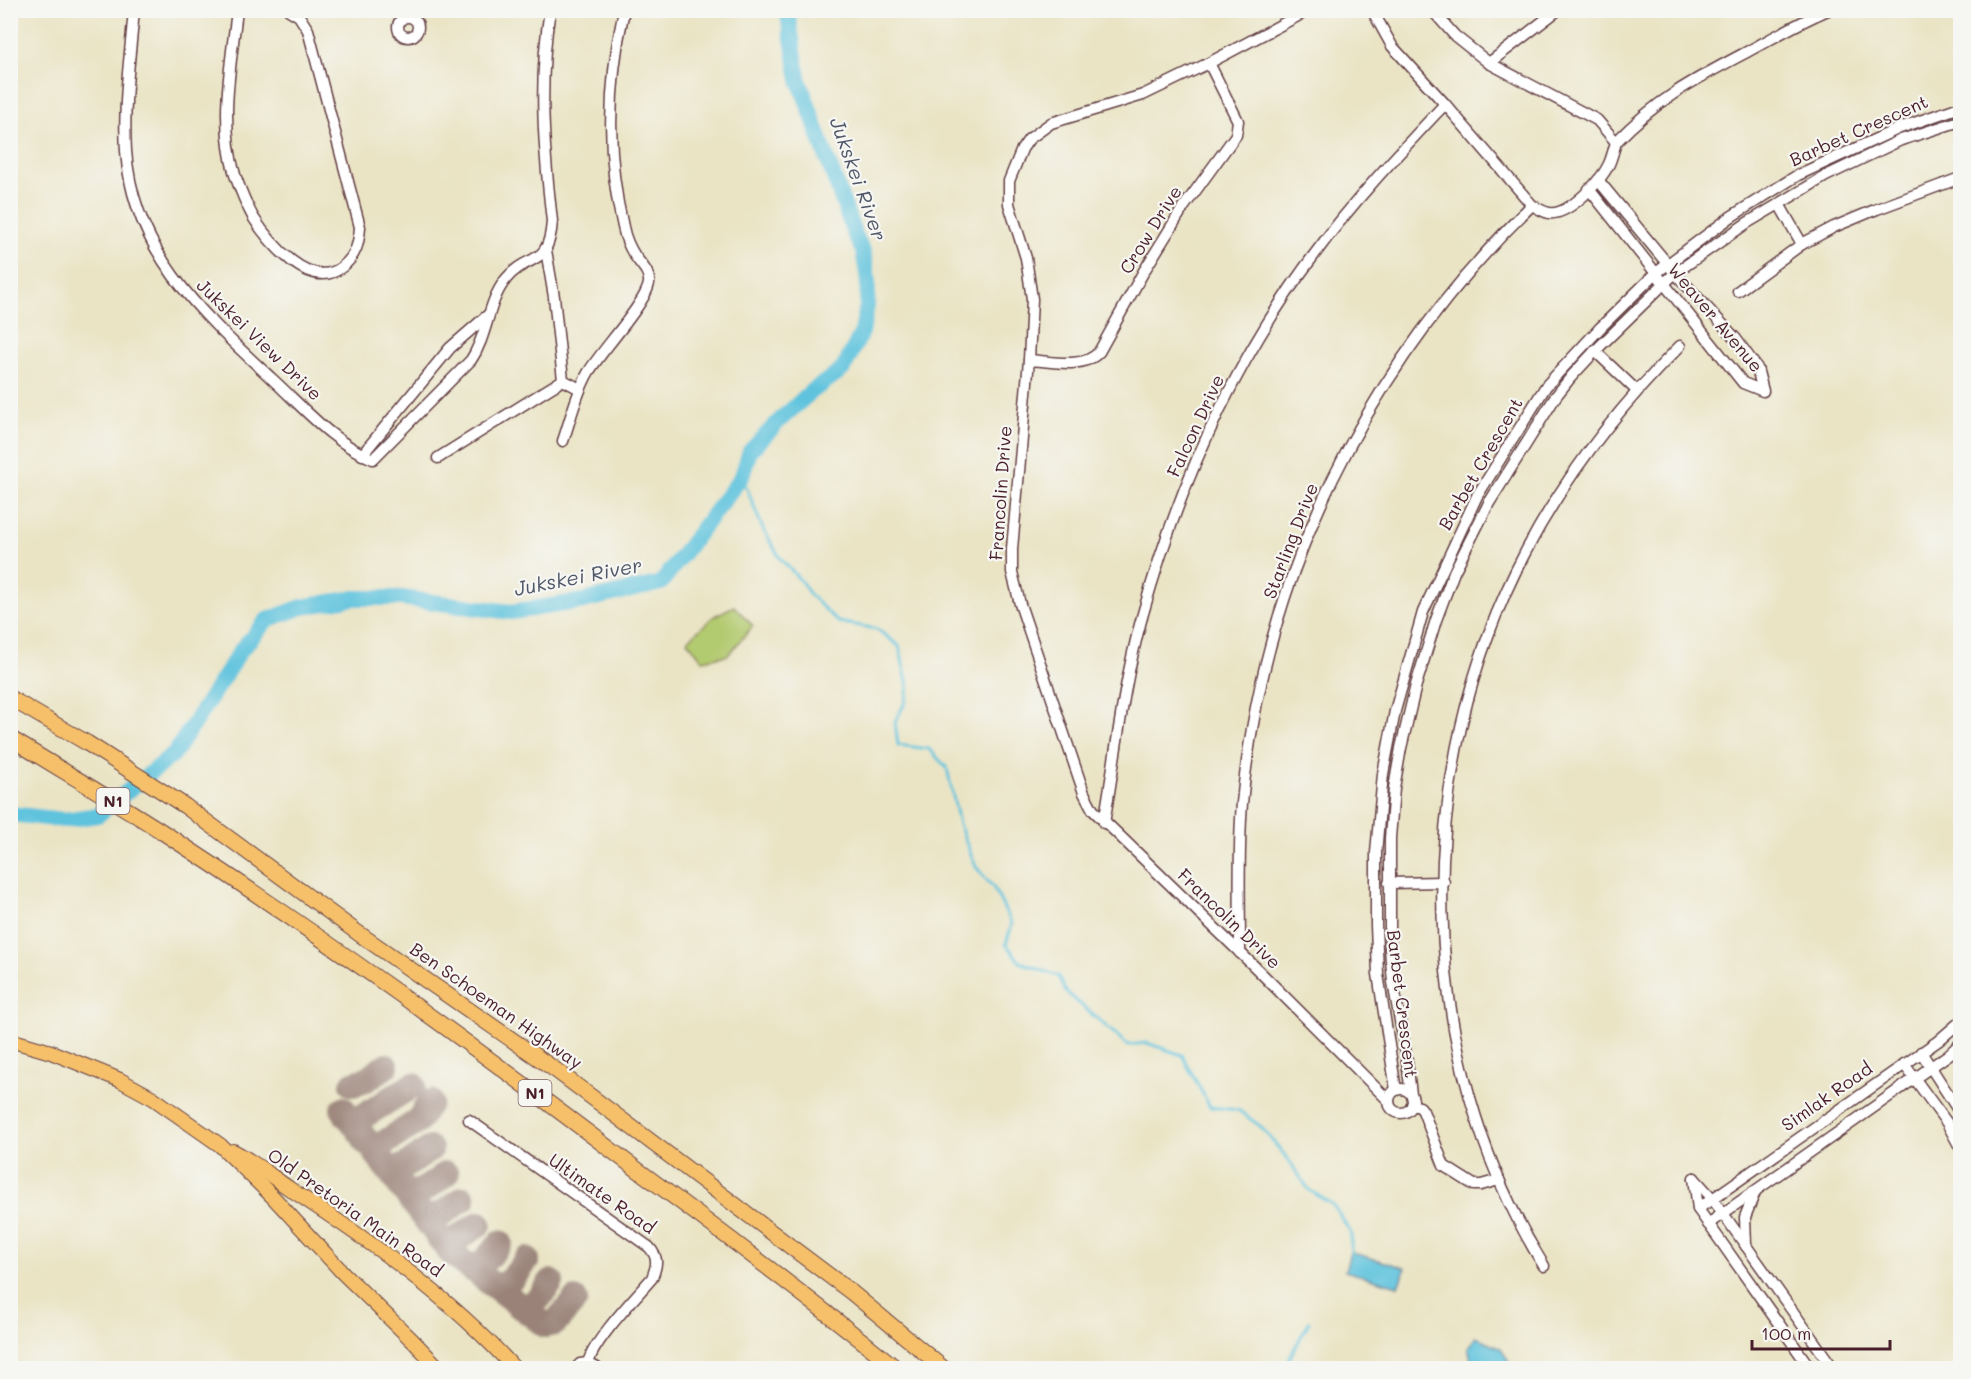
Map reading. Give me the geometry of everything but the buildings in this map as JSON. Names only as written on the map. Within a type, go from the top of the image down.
[{"type":"highway","name":"Ben Schoeman Highway","points":[[10,698],[87,743],[185,806],[358,933],[557,1071],[851,1292],[943,1368]]},
{"type":"highway","name":"N1","points":[[10,738],[163,833],[342,954],[497,1064],[820,1306],[896,1368]]},
{"type":"highway","points":[[820,1306],[883,1368]]},
{"type":"main road","name":"Old Pretoria Main Road","points":[[10,1040],[51,1052],[120,1080],[153,1098],[220,1145],[251,1161],[397,1261],[431,1288],[514,1368]]},
{"type":"main road","name":"Old Pretoria Main Road","points":[[220,1145],[273,1197],[344,1274],[439,1368]]},
{"type":"street","name":"Jukskei View Drive","points":[[134,10],[127,88],[126,152],[134,194],[155,247],[169,272],[214,325],[336,438],[368,457]]},
{"type":"street","points":[[237,10],[228,111],[230,146],[236,175],[253,216],[265,233],[306,271],[325,274],[336,271],[355,253],[359,242],[360,227],[308,30],[299,16],[289,10]]},
{"type":"street","points":[[550,10],[542,86],[544,141],[552,221],[546,250],[563,380]]},
{"type":"street","points":[[563,441],[580,389],[597,358],[645,294],[649,280],[648,274],[628,244],[623,230],[614,179],[611,95],[614,61],[624,10]]},
{"type":"street","name":"Francolin Drive","points":[[1309,10],[1143,95],[1051,123],[1029,139],[1022,149],[1008,188],[1009,204],[1026,258],[1032,299],[1012,572],[1020,604],[1084,793],[1093,810],[1389,1101]]},
{"type":"street","points":[[1372,10],[1392,46],[1532,205],[1551,213],[1564,210],[1598,180],[1609,164],[1616,142],[1660,101],[1703,74],[1828,10]]},
{"type":"street","points":[[1432,10],[1455,36],[1489,63],[1597,120],[1616,142]]},
{"type":"street","points":[[1489,63],[1558,10]]},
{"type":"street","name":"Crow Drive","points":[[1029,360],[1076,363],[1093,358],[1183,208],[1236,135],[1238,122],[1209,63]]},
{"type":"street","name":"Falcon Drive","points":[[1104,823],[1129,672],[1142,619],[1156,568],[1201,449],[1237,376],[1291,286],[1366,189],[1445,104]]},
{"type":"street","points":[[1955,109],[1957,123]]},
{"type":"street","name":"Barbet Crescent","points":[[1411,1100],[1390,949],[1389,883],[1395,788],[1416,685],[1436,620],[1454,572],[1489,503],[1556,396],[1595,351],[1664,284],[1671,268],[1732,216],[1819,165],[1900,128],[1955,109]]},
{"type":"street","name":"Barbet Crescent","points":[[1396,1090],[1378,974],[1376,853],[1383,774],[1395,711],[1423,612],[1477,496],[1546,386],[1656,273],[1671,268],[1826,176],[1901,140],[1957,123]]},
{"type":"street","points":[[1819,165],[1826,176]]},
{"type":"street","points":[[1738,291],[1802,244],[1834,227],[1877,208],[1960,178]]},
{"type":"street","name":"Weaver Avenue","points":[[1589,189],[1743,383],[1763,391],[1757,368],[1736,339],[1671,268],[1598,180]]},
{"type":"street","points":[[1779,204],[1802,244]]},
{"type":"street","name":"Starling Drive","points":[[1240,953],[1242,804],[1266,670],[1282,608],[1298,560],[1331,482],[1357,431],[1391,374],[1426,325],[1495,240],[1532,205]]},
{"type":"street","points":[[368,457],[471,360],[480,347],[488,315],[507,278],[546,250]]},
{"type":"street","points":[[368,457],[433,368],[456,341],[488,315]]},
{"type":"street","points":[[1544,1266],[1499,1180],[1472,1103],[1457,1044],[1443,928],[1447,809],[1466,706],[1489,635],[1525,552],[1582,458],[1637,391],[1680,346]]},
{"type":"street","points":[[1595,351],[1637,391]]},
{"type":"street","points":[[433,368],[449,383]]},
{"type":"street","points":[[563,380],[580,389]]},
{"type":"street","points":[[438,458],[563,380]]},
{"type":"street","points":[[1546,386],[1556,396]]},
{"type":"street","points":[[1477,496],[1489,503]]},
{"type":"street","points":[[1423,612],[1436,620]]},
{"type":"street","points":[[1395,711],[1409,715]]},
{"type":"street","points":[[1376,853],[1390,853]]},
{"type":"street","points":[[1389,883],[1444,882]]},
{"type":"street","name":"Simlak Road","points":[[1698,1209],[1938,1041],[1960,1022]]},
{"type":"street","name":"Simlak Road","points":[[1708,1224],[1960,1044]]},
{"type":"street","points":[[1921,1052],[1960,1113]]},
{"type":"street","points":[[1904,1064],[1947,1123],[1960,1147]]},
{"type":"street","points":[[1411,1100],[1407,1112],[1400,1113],[1393,1110],[1389,1101],[1390,1095],[1396,1090],[1404,1090],[1420,1107],[1444,1166],[1474,1185],[1499,1180]]},
{"type":"street","name":"Ultimate Road","points":[[469,1120],[649,1247],[655,1254],[656,1267],[652,1278],[598,1342],[590,1356],[593,1366]]},
{"type":"street","points":[[1810,1368],[1698,1209],[1694,1178],[1712,1198],[1833,1368]]},
{"type":"street","points":[[1746,1247],[1745,1217],[1755,1192]]},
{"type":"street","points":[[576,1368],[580,1364],[593,1366]]},
{"type":"green space","points":[[734,606],[753,626],[728,655],[703,660],[687,641],[714,616]]},
{"type":"water","points":[[1350,1252],[1406,1268],[1398,1286],[1345,1271]]},
{"type":"water","points":[[1476,1337],[1501,1348],[1512,1368],[1473,1368],[1468,1347]]},
{"type":"waterway","name":"Jukskei River","points":[[10,814],[64,820],[98,815],[174,754],[241,650],[267,620],[302,607],[354,598],[401,598],[511,612],[583,601],[661,583],[742,476],[750,451],[811,392],[843,369],[862,332],[867,306],[868,279],[863,251],[854,233],[799,80],[787,10]]},
{"type":"waterway","points":[[742,476],[762,527],[780,558],[801,581],[810,595],[838,622],[877,629],[899,646],[908,686],[906,701],[895,722],[898,745],[929,749],[947,768],[959,824],[976,867],[993,887],[1012,924],[1006,944],[1020,962],[1058,976],[1066,992],[1128,1045],[1147,1043],[1182,1055],[1210,1107],[1238,1110],[1260,1126],[1287,1158],[1309,1190],[1333,1205],[1351,1233],[1351,1254]]},
{"type":"waterway","points":[[1284,1368],[1309,1322]]},
{"type":"taxiway","points":[[353,1084],[365,1080],[386,1066]]},
{"type":"taxiway","points":[[347,1116],[356,1119],[362,1117],[413,1085]]},
{"type":"taxiway","points":[[366,1142],[374,1145],[384,1143],[417,1122],[430,1102]]},
{"type":"taxiway","points":[[343,1109],[450,1252],[545,1325],[555,1323],[575,1300]]},
{"type":"taxiway","points":[[383,1164],[389,1167],[401,1167],[430,1149]]},
{"type":"taxiway","points":[[402,1189],[413,1193],[419,1191],[446,1174]]},
{"type":"taxiway","points":[[421,1214],[432,1217],[448,1210],[463,1199]]},
{"type":"taxiway","points":[[438,1237],[448,1241],[454,1240],[479,1224]]},
{"type":"taxiway","points":[[464,1264],[470,1266],[480,1264],[500,1243]]},
{"type":"taxiway","points":[[491,1284],[507,1282],[527,1260]]},
{"type":"taxiway","points":[[518,1305],[533,1303],[551,1282]]}]
